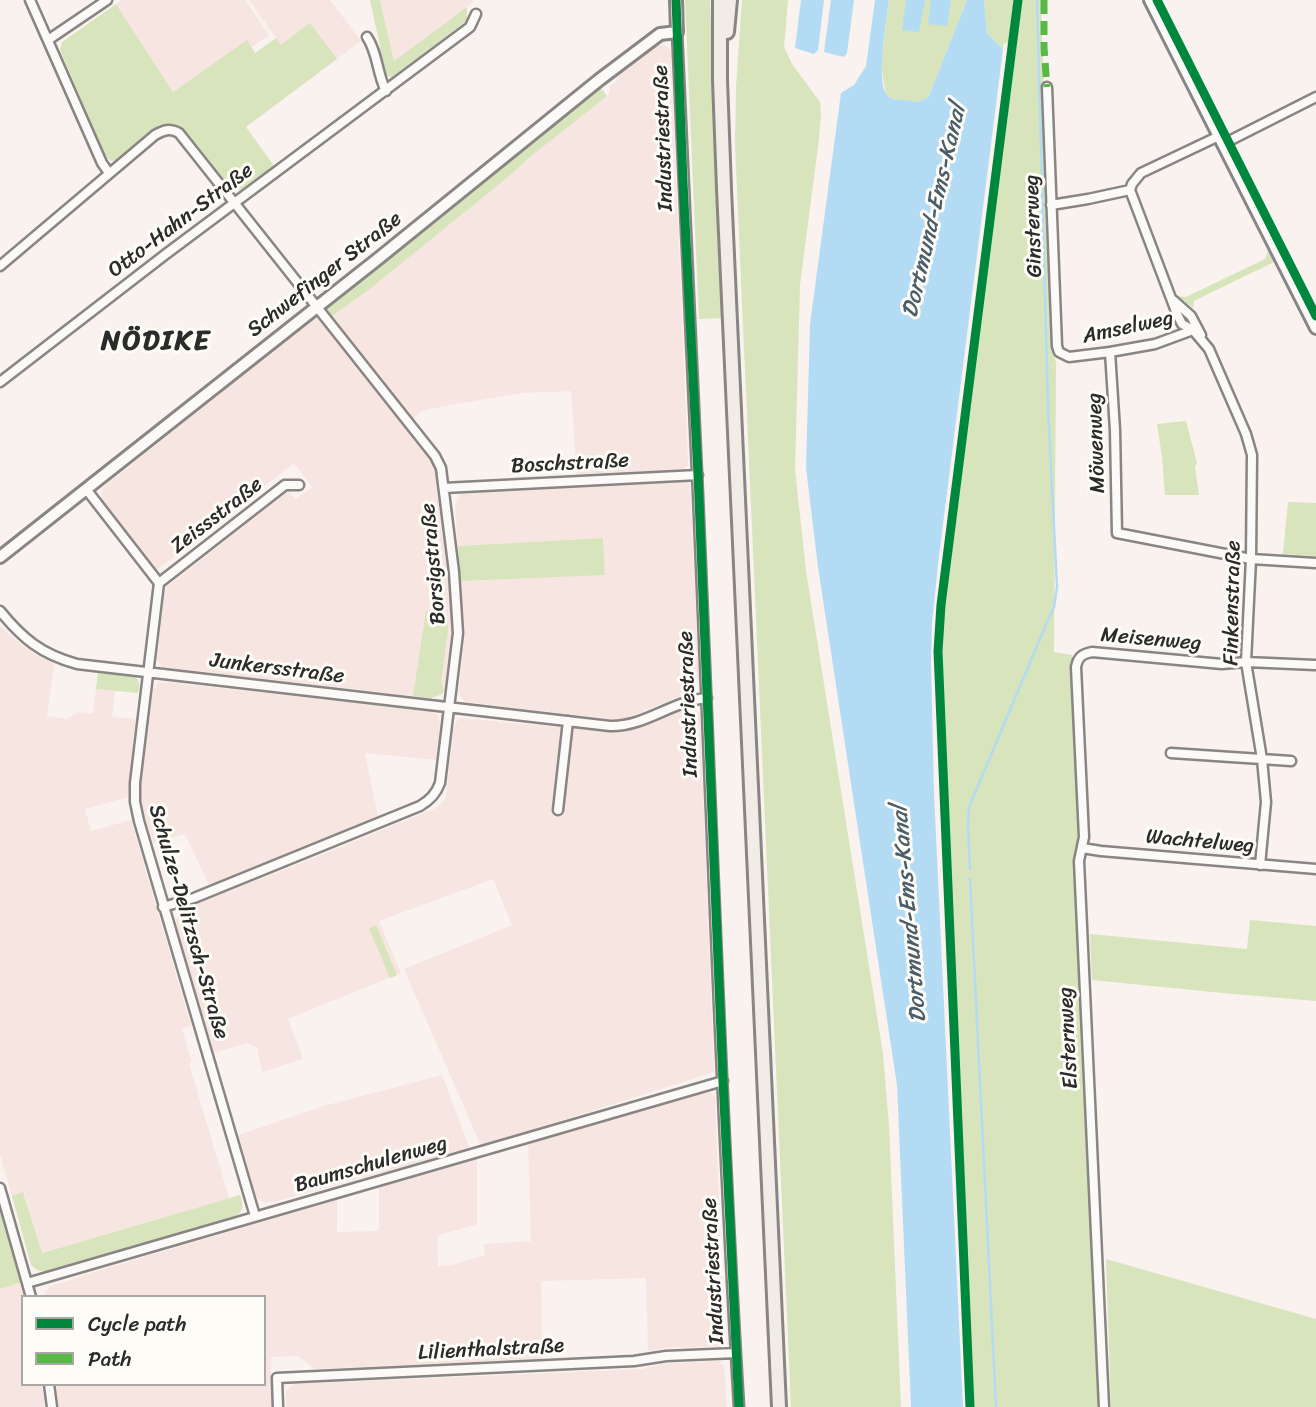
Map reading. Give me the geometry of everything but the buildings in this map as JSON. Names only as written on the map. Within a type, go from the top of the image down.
[{"type":"main road","points":[[720,0],[722,120],[779,1407]]},
{"type":"main road","points":[[722,120],[730,0]]},
{"type":"street","points":[[0,266],[110,173],[103,163],[30,0]]},
{"type":"street","points":[[48,40],[107,0]]},
{"type":"street","name":"Industriestraße","points":[[676,0],[739,1407]]},
{"type":"street","points":[[1150,0],[1316,328]]},
{"type":"street","name":"Otto-Hahn-Straße","points":[[0,382],[234,202],[470,27],[476,15]]},
{"type":"street","name":"Schwefinger Straße","points":[[0,557],[654,38],[667,32],[677,32]]},
{"type":"street","points":[[367,37],[386,91]]},
{"type":"street","name":"Ginsterweg","points":[[1047,87],[1057,346],[1059,352],[1069,357]]},
{"type":"street","points":[[1051,205],[1130,190],[1141,173],[1316,97]]},
{"type":"street","name":"Borsigstraße","points":[[110,173],[164,130],[179,132],[186,140],[435,456],[441,468],[444,488],[457,609],[458,633],[440,783],[430,800],[264,870],[194,898],[163,907]]},
{"type":"street","name":"Finkenstraße","points":[[1130,190],[1182,324],[1193,330],[1209,349]]},
{"type":"street","name":"Finkenstraße","points":[[1171,298],[1191,316],[1209,349],[1246,434],[1252,456],[1246,662],[1262,759],[1266,802],[1260,865]]},
{"type":"street","name":"Amselweg","points":[[1069,357],[1155,344],[1193,330]]},
{"type":"street","name":"Möwenweg","points":[[1110,352],[1117,533],[1251,559]]},
{"type":"street","name":"Boschstraße","points":[[444,488],[698,475]]},
{"type":"street","name":"Zeissstraße","points":[[159,583],[285,485],[299,485]]},
{"type":"street","points":[[86,489],[159,583]]},
{"type":"street","points":[[1251,559],[1316,563]]},
{"type":"street","name":"Schulze-Delitzsch-Straße","points":[[159,583],[135,802],[163,907],[255,1216]]},
{"type":"street","name":"Junkersstraße","points":[[0,611],[30,643],[52,656],[77,664],[621,727],[691,700],[707,698]]},
{"type":"street","name":"Meisenweg","points":[[1076,667],[1080,656],[1092,652],[1222,664],[1246,662],[1315,665]]},
{"type":"street","name":"Elsternweg","points":[[1076,667],[1084,837],[1079,861],[1104,1407]]},
{"type":"street","points":[[558,810],[568,720]]},
{"type":"street","points":[[1171,753],[1292,761]]},
{"type":"street","name":"Wachtelweg","points":[[1082,848],[1316,869]]},
{"type":"street","name":"Baumschulenweg","points":[[27,1283],[723,1081]]},
{"type":"street","points":[[0,1188],[30,1295]]},
{"type":"street","name":"Lilienthalstraße","points":[[278,1407],[277,1378],[634,1362],[666,1356],[736,1353]]},
{"type":"street","points":[[49,1386],[52,1407]]},
{"type":"shaded area","points":[[122,0],[245,0],[269,35],[251,48],[246,41],[173,92],[116,4]]},
{"type":"shaded area","points":[[249,0],[330,0],[361,41],[307,81]]},
{"type":"shaded area","points":[[380,0],[474,0],[394,61]]},
{"type":"shaded area","points":[[664,45],[671,52],[688,465],[682,470],[577,474],[571,391],[522,393],[444,406],[422,411],[411,420],[329,318],[366,292],[607,96],[610,86],[619,79],[617,76],[655,46]]},
{"type":"shaded area","points":[[310,319],[322,321],[426,452],[435,469],[440,488],[455,619],[449,686],[436,697],[162,667],[157,660],[165,588],[288,491],[296,499],[312,487],[294,463],[157,570],[101,499],[102,488],[225,390],[223,386]]},
{"type":"shaded area","points":[[689,481],[699,679],[691,692],[622,720],[465,702],[459,690],[465,634],[460,581],[605,574],[603,538],[458,546],[455,506],[460,493]]},
{"type":"shaded area","points":[[0,626],[39,657],[54,663],[47,716],[67,719],[78,712],[93,714],[96,689],[115,691],[112,717],[135,719],[128,797],[85,809],[91,831],[131,820],[191,1026],[182,1029],[192,1062],[189,1064],[229,1198],[41,1253],[24,1193],[12,1196],[0,1154]]},
{"type":"shaded area","points":[[158,683],[430,711],[438,715],[440,723],[436,760],[365,753],[378,816],[209,885],[185,834],[153,843],[144,814],[141,781],[153,690]]},
{"type":"shaded area","points":[[688,708],[700,713],[714,1072],[481,1146],[404,969],[512,925],[493,879],[379,921],[401,973],[288,1019],[303,1059],[262,1072],[257,1047],[246,1043],[214,1053],[176,924],[181,910],[436,808],[446,796],[454,726],[459,718],[615,732],[638,728]]},
{"type":"shaded area","points":[[442,1075],[470,1149],[273,1202],[259,1200],[255,1195],[238,1135],[324,1106]]},
{"type":"shaded area","points":[[703,1092],[715,1096],[724,1341],[721,1346],[648,1351],[646,1278],[541,1281],[542,1359],[315,1369],[298,1356],[271,1357],[272,1407],[59,1407],[56,1386],[266,1386],[266,1295],[43,1295],[49,1287],[337,1200],[337,1232],[379,1231],[379,1187],[477,1158],[477,1224],[437,1236],[438,1266],[452,1265],[485,1255],[484,1244],[531,1241],[528,1144]]},
{"type":"shaded area","points":[[22,1282],[25,1295],[21,1295],[21,1386],[42,1386],[45,1407],[0,1407],[0,1289]]},
{"type":"shaded area","points":[[719,1361],[724,1366],[727,1407],[286,1407],[286,1391],[295,1384],[642,1369],[661,1364]]},
{"type":"green space","points":[[370,0],[380,0],[394,61],[467,7],[467,19],[391,78],[386,74]]},
{"type":"green space","points":[[685,0],[710,0],[723,318],[699,319]]},
{"type":"green space","points":[[742,0],[788,0],[784,47],[792,64],[820,102],[819,139],[800,285],[795,469],[806,571],[883,1054],[889,1125],[901,1407],[791,1407],[735,145]]},
{"type":"green space","points":[[889,0],[967,0],[929,96],[920,101],[902,101],[886,95],[881,65]]},
{"type":"green space","points":[[984,0],[1041,0],[1052,346],[1056,363],[1054,652],[1072,655],[1099,1407],[973,1407],[941,651],[944,605],[1016,45],[1004,43],[1003,49],[987,33]]},
{"type":"green space","points":[[116,4],[173,92],[247,40],[255,53],[276,38],[281,45],[310,23],[337,59],[246,127],[274,166],[242,189],[236,191],[229,187],[185,131],[172,124],[156,127],[117,160],[112,161],[106,157],[60,50],[62,42]]},
{"type":"green space","points":[[600,87],[607,96],[366,292],[329,318],[327,309],[333,298]]},
{"type":"green space","points":[[1268,250],[1274,262],[1194,301],[1193,308],[1177,296],[1186,297],[1265,259]]},
{"type":"green space","points":[[1186,421],[1197,463],[1195,467],[1199,495],[1165,495],[1157,424]]},
{"type":"green space","points":[[1288,502],[1316,503],[1316,556],[1283,554]]},
{"type":"green space","points":[[603,538],[605,575],[460,581],[458,546]]},
{"type":"green space","points":[[426,611],[448,617],[441,682],[444,690],[442,694],[431,698],[413,696]]},
{"type":"green space","points":[[98,673],[135,676],[139,684],[138,693],[96,689]]},
{"type":"green space","points":[[1250,920],[1316,926],[1316,1001],[1092,980],[1090,934],[1247,949]]},
{"type":"green space","points":[[376,925],[397,975],[390,978],[369,928]]},
{"type":"green space","points":[[23,1192],[42,1253],[240,1195],[242,1207],[235,1216],[45,1272],[31,1265],[12,1196]]},
{"type":"green space","points":[[0,1206],[22,1282],[0,1289]]},
{"type":"green space","points":[[1106,1259],[1316,1319],[1316,1407],[1111,1407]]},
{"type":"water","points":[[801,0],[824,0],[818,50],[814,54],[795,48]]},
{"type":"water","points":[[831,0],[854,0],[847,53],[844,57],[824,52]]},
{"type":"water","name":"Dortmund-Ems-Kanal","points":[[875,0],[889,0],[882,79],[884,89],[891,98],[917,101],[929,96],[967,0],[984,0],[987,33],[1003,49],[932,623],[934,794],[963,1407],[911,1407],[897,1085],[818,567],[806,468],[810,324],[841,93],[854,85],[866,66]]},
{"type":"water","points":[[906,0],[925,0],[919,32],[902,30]]},
{"type":"water","points":[[931,0],[951,0],[947,26],[928,24]]},
{"type":"waterway","points":[[970,869],[969,807],[1054,607],[1057,587],[1048,407],[1037,0]]},
{"type":"waterway","points":[[970,879],[996,1407]]},
{"type":"marked path","points":[[1044,0],[1047,87]]},
{"type":"cycle path","points":[[676,0],[739,1407]]},
{"type":"cycle path","points":[[970,1407],[938,651],[941,605],[1018,0]]},
{"type":"cycle path","points":[[1157,0],[1316,316]]},
{"type":"district","name":"NÖDIKE","points":[[156,342]]}]
